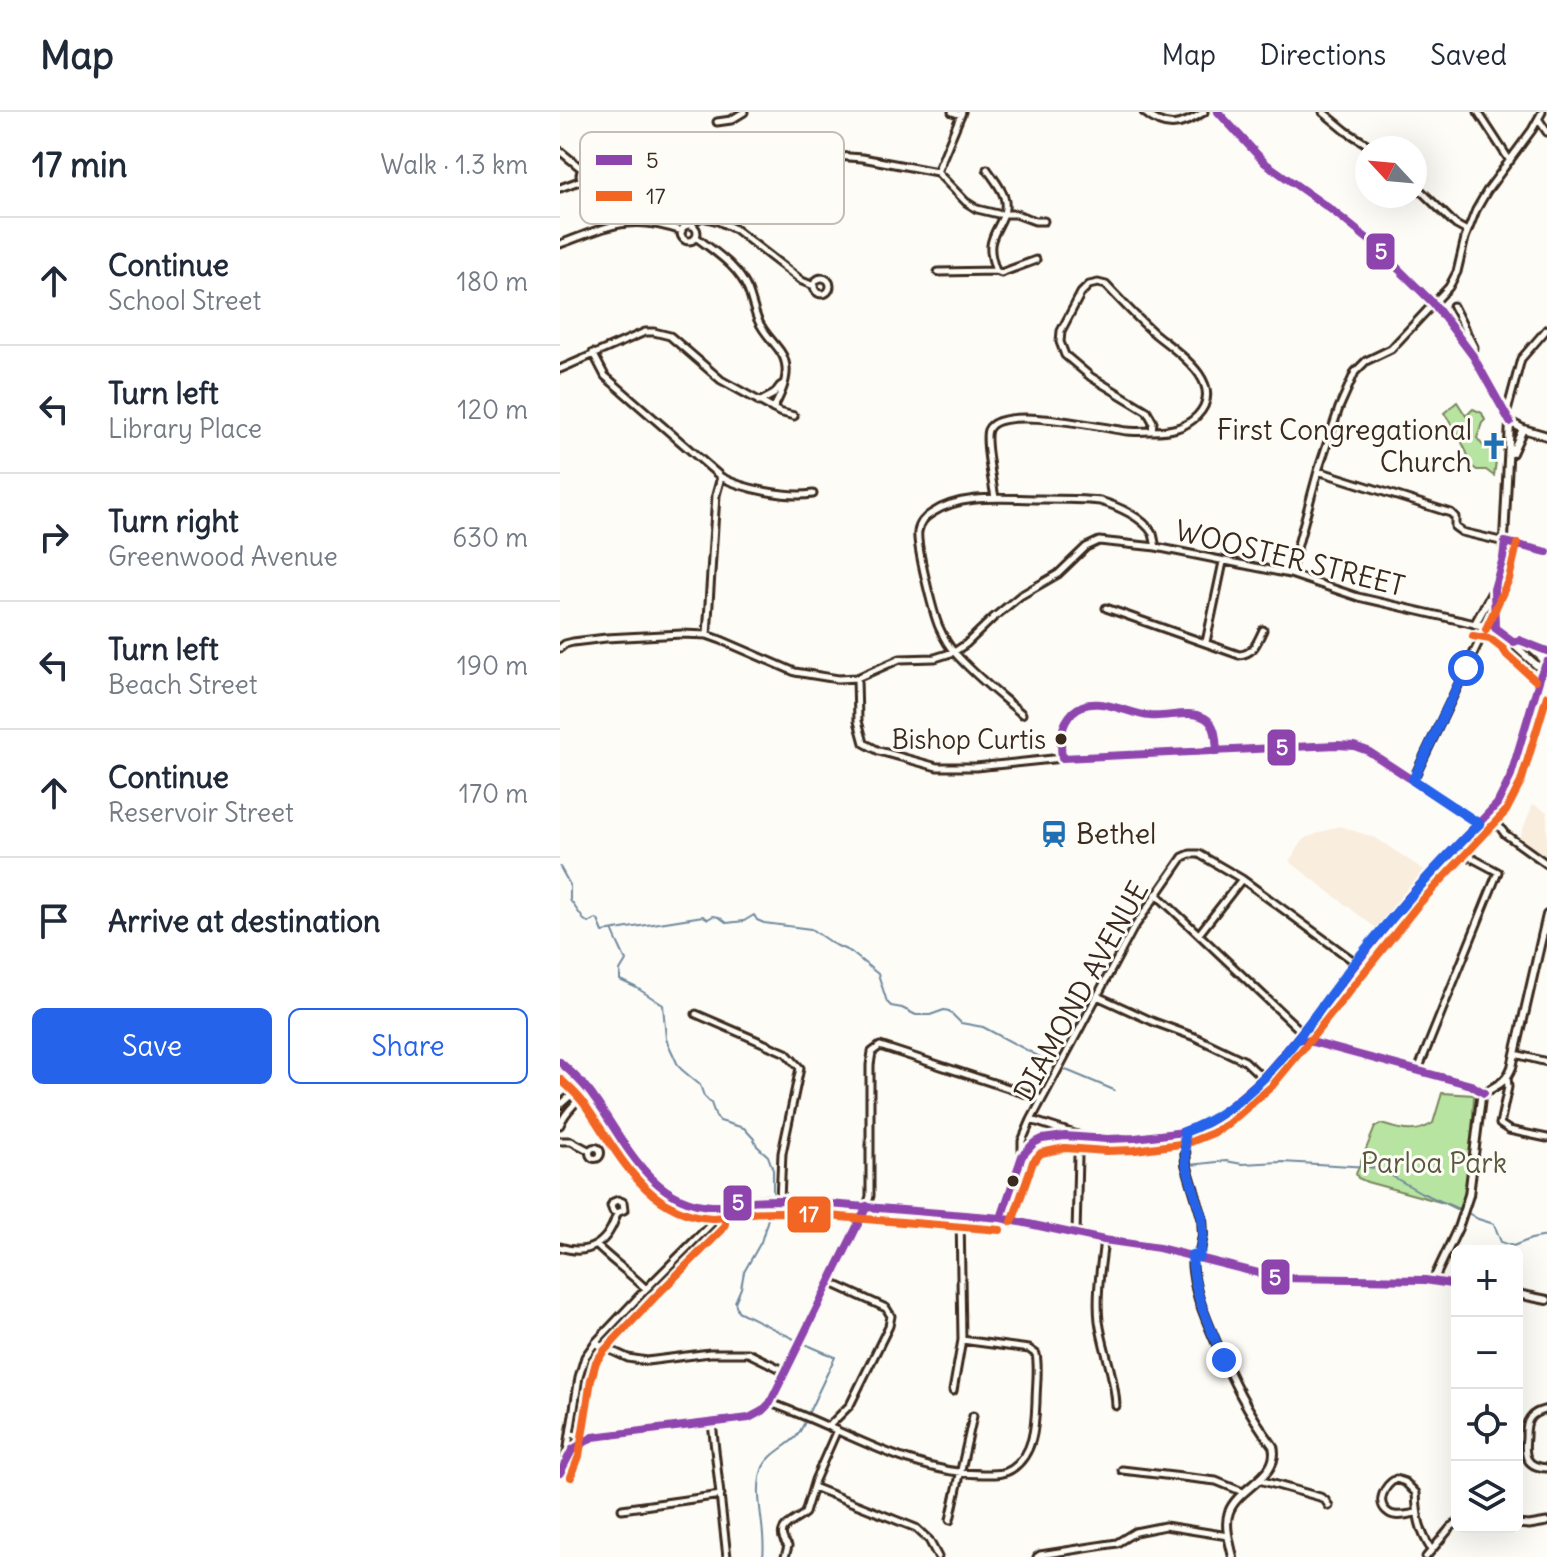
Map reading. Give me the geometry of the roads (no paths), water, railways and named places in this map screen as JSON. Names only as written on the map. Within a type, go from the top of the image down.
[{"type":"main road","points":[[1218,112],[1265,163],[1369,240],[1434,304],[1473,356],[1508,419],[1523,429],[1547,436]]},
{"type":"main road","points":[[1475,624],[1494,589],[1503,558],[1509,460],[1508,419]]},
{"type":"main road","points":[[1509,460],[1523,429]]},
{"type":"main road","points":[[1494,589],[1495,628],[1543,671]]},
{"type":"main road","name":"WOOSTER STREET","points":[[1475,624],[1495,628]]},
{"type":"main road","points":[[1514,642],[1519,640],[1547,651]]},
{"type":"main road","points":[[1001,1218],[1022,1156],[1034,1143],[1065,1136],[1135,1138],[1184,1132],[1221,1114],[1263,1078],[1409,897],[1490,814],[1504,794],[1547,662]]},
{"type":"main road","points":[[1433,1281],[1458,1228],[1469,1195],[1481,1098],[1507,1077],[1515,1054],[1544,948],[1547,915]]},
{"type":"main road","points":[[560,1062],[586,1087],[650,1179],[685,1201],[714,1206],[775,1200],[1001,1218],[1195,1256],[1278,1278],[1451,1284]]},
{"type":"main road","points":[[1184,1132],[1186,1164],[1202,1217],[1203,1235],[1192,1274],[1195,1291],[1237,1390],[1273,1446],[1271,1466],[1243,1492],[1229,1513],[1228,1536],[1233,1557]]},
{"type":"main road","points":[[560,1473],[567,1453],[593,1437],[749,1418],[762,1411],[770,1403],[867,1206]]},
{"type":"main road","points":[[1523,1295],[1547,1300]]},
{"type":"street","points":[[717,122],[731,120],[744,112]]},
{"type":"street","points":[[937,172],[962,114],[952,112]]},
{"type":"street","points":[[1144,112],[1168,125],[1189,121],[1204,112]]},
{"type":"street","points":[[1323,112],[1355,137]]},
{"type":"street","points":[[1478,112],[1510,161]]},
{"type":"street","points":[[1290,574],[1318,471],[1355,372],[1366,361],[1391,349],[1444,294],[1455,278],[1467,231],[1487,191],[1542,112]]},
{"type":"street","points":[[1539,120],[1547,132]]},
{"type":"street","points":[[560,151],[580,167]]},
{"type":"street","points":[[844,157],[937,172],[977,209],[1044,221]]},
{"type":"street","points":[[987,169],[1003,194],[1006,208],[991,243],[996,271]]},
{"type":"street","points":[[560,188],[580,181]]},
{"type":"street","points":[[1427,197],[1456,225],[1467,231]]},
{"type":"street","points":[[560,244],[619,224]]},
{"type":"street","points":[[663,224],[682,231]]},
{"type":"street","points":[[724,224],[802,281],[814,286]]},
{"type":"street","points":[[692,226],[697,231],[696,237],[685,240],[682,231],[692,226]]},
{"type":"street","points":[[696,237],[731,265],[745,284],[758,321],[784,358],[784,389],[773,409]]},
{"type":"street","points":[[938,272],[1001,273],[1036,260]]},
{"type":"street","points":[[995,498],[987,439],[988,429],[994,423],[1025,417],[1129,431],[1152,431],[1172,431],[1192,421],[1201,412],[1206,389],[1200,374],[1106,285],[1089,285],[1081,293],[1061,331],[1060,342],[1065,355],[1091,377],[1147,411],[1153,422],[1152,431]]},
{"type":"street","points":[[1453,306],[1474,347],[1473,356]]},
{"type":"street","points":[[1508,419],[1521,359],[1547,329]]},
{"type":"street","points":[[560,369],[645,332],[654,332],[670,336],[721,380],[773,409],[794,416]]},
{"type":"street","points":[[593,353],[605,376],[721,477],[736,485],[799,496],[813,494]]},
{"type":"street","points":[[759,402],[774,394],[783,384]]},
{"type":"street","points":[[1318,471],[1451,513],[1458,530],[1547,552]]},
{"type":"street","points":[[707,635],[716,495],[721,477]]},
{"type":"street","points":[[1022,714],[989,688],[954,652],[938,625],[920,548],[918,530],[922,521],[944,507],[966,501],[995,498],[1100,501],[1143,523],[1154,535],[1156,547]]},
{"type":"street","name":"WOOSTER STREET","points":[[954,652],[1020,596],[1058,574],[1086,547],[1108,541],[1156,547],[1290,574],[1358,597],[1475,624]]},
{"type":"street","points":[[1206,642],[1223,562]]},
{"type":"street","points":[[1106,608],[1239,655],[1247,654],[1257,644],[1263,630]]},
{"type":"street","points":[[1413,780],[1486,627]]},
{"type":"street","points":[[560,648],[577,641],[606,638],[707,635],[795,672],[838,679],[857,678],[900,659],[935,658],[954,652]]},
{"type":"street","points":[[857,678],[858,721],[864,743],[871,748],[937,767],[976,767],[1062,758],[1354,746],[1368,751],[1479,824]]},
{"type":"street","points":[[1062,758],[1060,738],[1063,726],[1078,706],[1092,702],[1140,715],[1204,718],[1214,731],[1217,752]]},
{"type":"street","points":[[1490,814],[1505,834],[1547,864]]},
{"type":"street","points":[[1418,1070],[1498,872],[1454,848]]},
{"type":"street","name":"DIAMOND AVENUE","points":[[1022,1156],[1022,1141],[1031,1120],[1133,929],[1183,857],[1199,854],[1242,879]]},
{"type":"street","points":[[1199,934],[1242,879],[1355,962]]},
{"type":"street","points":[[1156,894],[1299,1035],[1471,1085],[1484,1093]]},
{"type":"street","points":[[1097,996],[1245,1061],[1263,1078]]},
{"type":"street","points":[[696,1014],[786,1053],[800,1068],[775,1200]]},
{"type":"street","points":[[867,1206],[870,1196],[870,1065],[872,1052],[880,1046],[1042,1099]]},
{"type":"street","points":[[1515,1054],[1547,1062]]},
{"type":"street","points":[[1507,1077],[1508,1087],[1500,1124],[1509,1130],[1547,1138]]},
{"type":"street","points":[[560,1105],[577,1090],[586,1087]]},
{"type":"street","points":[[560,1125],[563,1115],[583,1095],[586,1087]]},
{"type":"street","points":[[1031,1120],[1084,1137],[1078,1156],[1076,1234]]},
{"type":"street","points":[[560,1141],[571,1141],[590,1151]]},
{"type":"street","points":[[567,1453],[585,1357],[646,1289],[713,1222],[714,1206]]},
{"type":"street","points":[[560,1247],[580,1251],[596,1245],[613,1227],[617,1213]]},
{"type":"street","points":[[953,1391],[962,1340],[960,1214]]},
{"type":"street","points":[[1104,1240],[1099,1319],[1115,1386],[1116,1406]]},
{"type":"street","points":[[596,1245],[646,1289]]},
{"type":"street","points":[[829,1282],[886,1308],[891,1316],[855,1397],[846,1411],[829,1426]]},
{"type":"street","points":[[770,1403],[930,1468],[961,1474],[997,1474],[1011,1470],[1030,1445],[1035,1429],[1036,1354],[1033,1350],[962,1340]]},
{"type":"street","points":[[595,1343],[628,1358],[647,1361],[710,1353],[748,1353],[785,1371]]},
{"type":"street","points":[[1547,1409],[1533,1414],[1527,1421],[1524,1453],[1536,1467],[1547,1468]]},
{"type":"street","points":[[950,1520],[973,1416]]},
{"type":"street","points":[[712,1423],[727,1557]]},
{"type":"street","points":[[785,1557],[788,1546],[783,1541],[783,1532],[789,1523],[805,1513],[819,1468],[837,1430]]},
{"type":"street","points":[[570,1434],[593,1437]]},
{"type":"street","points":[[1122,1470],[1216,1481],[1243,1492]]},
{"type":"street","points":[[1258,1479],[1320,1497],[1329,1506]]},
{"type":"street","points":[[1417,1513],[1393,1515],[1388,1512],[1382,1494],[1390,1483],[1396,1479],[1405,1482],[1416,1493],[1417,1513],[1417,1520],[1431,1549]]},
{"type":"street","points":[[813,1487],[916,1528],[929,1540],[938,1557]]},
{"type":"street","points":[[622,1509],[721,1495]]},
{"type":"street","points":[[1523,1524],[1547,1522]]},
{"type":"street","points":[[1037,1557],[1117,1543],[1135,1532],[1165,1526],[1228,1536]]},
{"type":"street","points":[[1426,1557],[1451,1527]]},
{"type":"waterway","points":[[560,867],[570,885],[570,900],[584,920],[589,923],[598,920],[603,932],[703,916],[708,919],[719,917],[727,923],[744,921],[754,915],[764,923],[811,929],[851,952],[878,974],[891,1006],[916,1015],[949,1011],[961,1023],[983,1027],[1053,1064]]},
{"type":"waterway","points":[[613,932],[626,961],[620,971],[620,980],[663,1005],[666,1039],[677,1063],[700,1085],[716,1117],[744,1128],[768,1156],[773,1170],[773,1196]]},
{"type":"waterway","points":[[1066,1070],[1114,1090]]},
{"type":"waterway","points":[[1190,1165],[1226,1161],[1369,1167],[1461,1210]]},
{"type":"waterway","points":[[773,1202],[761,1242],[744,1272],[735,1302],[738,1311],[794,1339]]},
{"type":"waterway","points":[[1468,1213],[1494,1224],[1501,1242],[1513,1246],[1547,1236]]},
{"type":"waterway","points":[[805,1344],[835,1357],[808,1414]]},
{"type":"waterway","points":[[763,1557],[759,1500],[763,1467],[773,1454],[796,1437],[806,1420]]},
{"type":"place","name":"First Congregational Church","points":[[1494,446]]},
{"type":"place","name":"Bishop Curtis","points":[[1061,739]]},
{"type":"place","name":"Bethel","points":[[1054,834]]},
{"type":"park label","name":"Parloa Park","points":[[1434,1163]]}]
